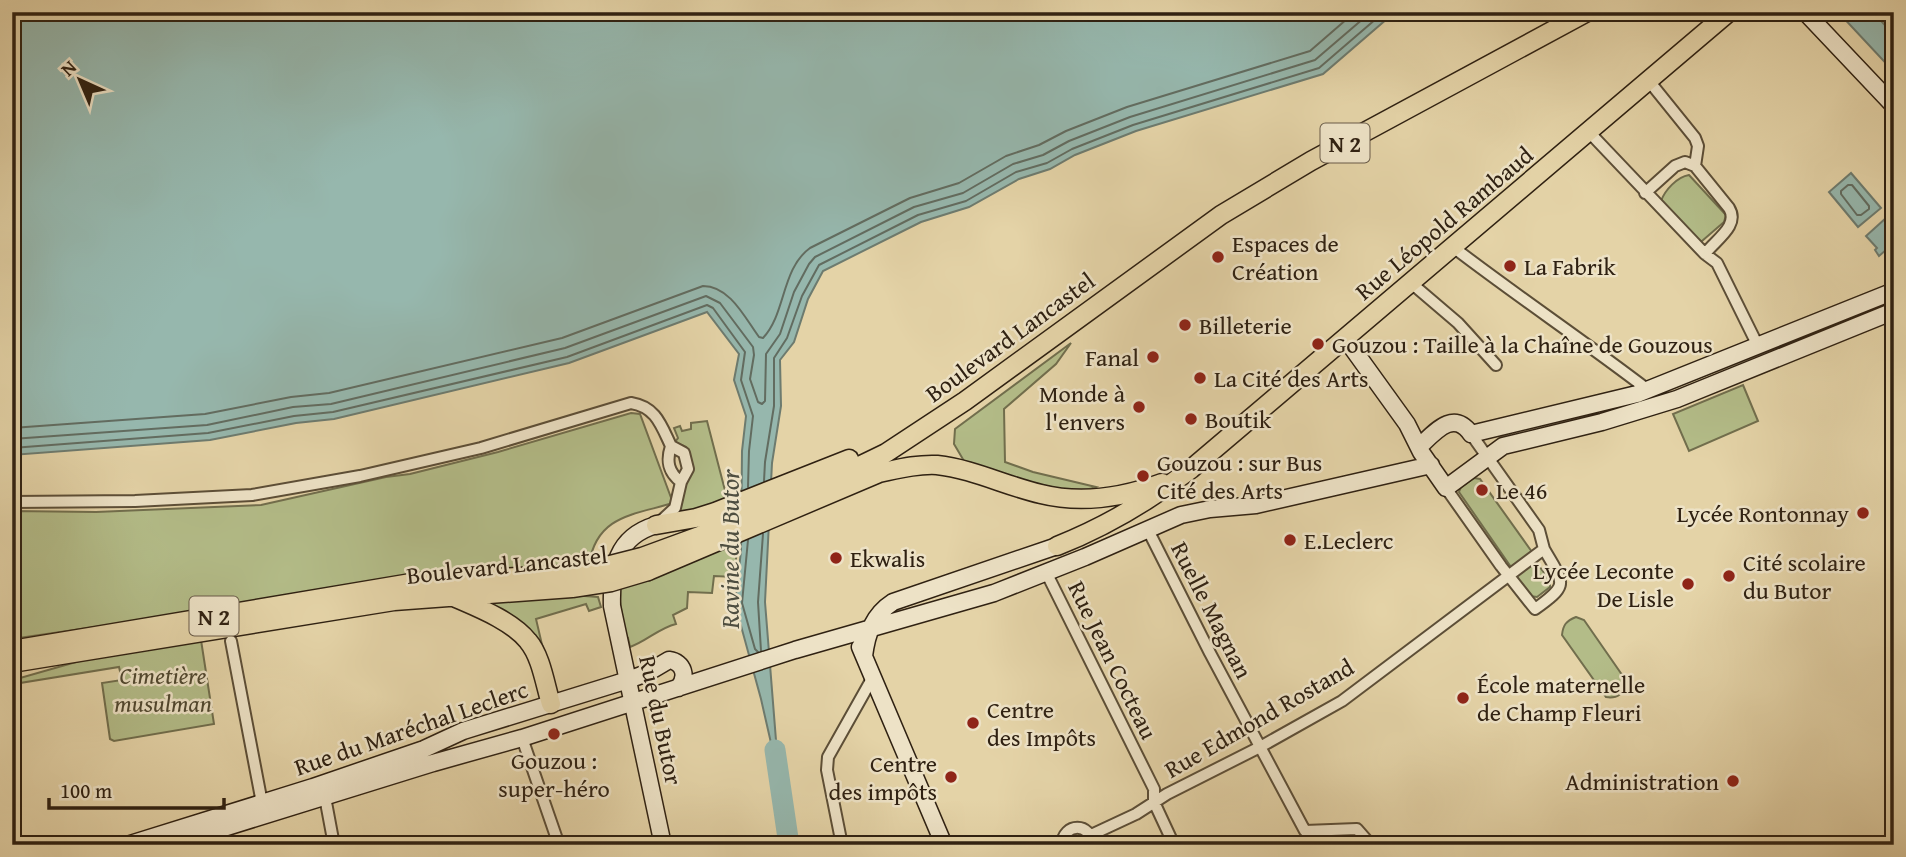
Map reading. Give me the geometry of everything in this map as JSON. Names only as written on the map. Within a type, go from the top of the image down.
[{"type":"main road","name":"Boulevard Lancastel","points":[[645,564],[734,536],[825,483],[870,450],[965,401],[1221,215],[1311,161],[1587,12]]},
{"type":"main road","name":"Rue Léopold Rambaud","points":[[1191,470],[1728,12]]},
{"type":"main road","name":"Boulevard Lancastel","points":[[12,650],[417,582],[611,582],[713,531],[825,483],[908,467],[935,465],[1041,494],[1083,499],[1133,492],[1191,470]]},
{"type":"main road","points":[[1057,546],[1083,536],[1129,511],[1191,470]]},
{"type":"main road","points":[[656,524],[696,518],[825,483]]},
{"type":"main road","name":"Boulevard Lancastel","points":[[12,663],[382,602],[574,581]]},
{"type":"main road","points":[[453,596],[511,627],[529,642],[535,652],[551,704]]},
{"type":"street","points":[[1805,12],[1894,106]]},
{"type":"street","points":[[1649,81],[1695,138],[1698,146],[1695,166]]},
{"type":"street","points":[[1589,132],[1645,193],[1717,263],[1758,346]]},
{"type":"street","points":[[1645,193],[1675,166],[1685,162],[1695,166],[1732,213],[1732,224],[1705,254]]},
{"type":"street","points":[[1453,247],[1648,390]]},
{"type":"street","points":[[1413,281],[1417,288],[1458,323],[1496,365]]},
{"type":"street","points":[[1471,435],[1648,390],[1894,291]]},
{"type":"street","points":[[1446,488],[1503,446],[1602,422],[1677,399],[1894,311]]},
{"type":"street","points":[[1345,338],[1407,424],[1446,488],[1535,610],[1558,593],[1560,579],[1544,549],[1538,530],[1465,426],[1457,422],[1424,433],[1407,424]]},
{"type":"street","points":[[12,502],[135,501],[252,495],[360,476],[481,449],[631,403],[642,405],[659,418],[671,446],[684,453],[688,469],[681,482],[675,508],[656,524]]},
{"type":"street","points":[[1419,447],[1437,430]]},
{"type":"street","points":[[671,446],[667,458],[672,475],[681,482]]},
{"type":"street","points":[[944,845],[864,656],[851,633],[993,593],[1085,557],[1147,528],[1198,510],[1256,505],[1431,465]]},
{"type":"street","name":"Rue du Butor","points":[[656,524],[642,529],[627,541],[617,556],[611,578],[611,606],[663,845]]},
{"type":"street","name":"Ruelle Magnan","points":[[1147,528],[1306,831],[1357,829],[1371,845]]},
{"type":"street","points":[[864,656],[870,629],[877,615],[893,602],[1057,546]]},
{"type":"street","name":"Rue Edmond Rostand","points":[[1092,840],[1154,802],[1342,701],[1544,549]]},
{"type":"street","name":"Rue Jean Cocteau","points":[[1046,572],[1154,789],[1154,802],[1174,845]]},
{"type":"street","name":"Rue du Maréchal Leclerc","points":[[169,845],[193,841],[433,762],[522,738],[851,633]]},
{"type":"street","points":[[231,641],[262,803]]},
{"type":"street","name":"Rue du Maréchal Leclerc","points":[[127,845],[425,749],[463,731],[628,680],[647,673],[668,660],[679,664],[685,675],[684,682],[678,688]]},
{"type":"street","points":[[842,845],[827,770],[828,757],[873,677]]},
{"type":"street","points":[[551,704],[564,723]]},
{"type":"street","points":[[522,738],[559,845]]},
{"type":"street","points":[[325,797],[334,845]]},
{"type":"street","points":[[1062,845],[1062,836],[1071,828],[1086,829],[1092,840]]},
{"type":"green space","points":[[1689,175],[1726,215],[1724,222],[1702,241],[1698,241],[1661,201],[1672,185]]},
{"type":"green space","points":[[1071,343],[1056,364],[1004,409],[1005,462],[1033,472],[1096,487],[1066,490],[1049,487],[964,461],[954,444],[955,429]]},
{"type":"green space","points":[[1743,385],[1758,421],[1689,451],[1673,414]]},
{"type":"green space","points":[[631,413],[640,414],[673,503],[631,515],[609,526],[593,548],[589,564],[352,584],[261,603],[12,639],[12,511],[96,512],[261,505],[410,474],[498,452]]},
{"type":"green space","points":[[707,421],[728,502],[681,514],[677,512],[692,467],[686,447],[675,442],[678,438],[674,428],[680,426],[682,431],[691,429],[691,423]]},
{"type":"green space","points":[[1474,478],[1480,479],[1532,552],[1511,567],[1459,492],[1461,487]]},
{"type":"green space","points":[[737,542],[735,577],[714,576],[712,593],[688,592],[687,608],[673,615],[676,624],[630,647],[628,638],[625,639],[618,587]]},
{"type":"green space","points":[[1534,559],[1550,581],[1550,587],[1537,597],[1530,596],[1514,574]]},
{"type":"green space","points":[[572,595],[598,597],[601,607],[589,611],[586,604],[536,619],[550,679],[541,649],[474,599]]},
{"type":"green space","points":[[1576,617],[1584,620],[1627,682],[1617,696],[1606,697],[1562,635],[1566,624]]},
{"type":"green space","name":"Cimetière musulman","points":[[201,640],[214,724],[114,741],[110,739],[102,683],[122,680],[119,667],[20,683],[20,678],[104,654]]},
{"type":"water","points":[[12,12],[1395,12],[1323,74],[1136,131],[1075,155],[1050,169],[1019,179],[969,207],[921,222],[823,271],[808,299],[794,342],[780,360],[781,406],[772,463],[765,602],[779,778],[735,604],[741,551],[742,451],[746,416],[734,380],[739,354],[707,312],[569,363],[334,419],[296,423],[210,440],[12,455]]},
{"type":"water","points":[[1838,12],[1873,12],[1894,35],[1894,72]]},
{"type":"water","points":[[1851,173],[1881,208],[1858,227],[1829,192]]},
{"type":"water","points":[[1886,218],[1894,227],[1894,243],[1879,256],[1875,250],[1877,248],[1866,236]]},
{"type":"waterway","name":"Ravine du Butor","points":[[775,750],[789,845]]},
{"type":"place","name":"Espaces de Création","points":[[1218,257]]},
{"type":"place","name":"La Fabrik","points":[[1510,266]]},
{"type":"place","name":"Billeterie","points":[[1185,325]]},
{"type":"place","name":"Gouzou : Taille à la Chaîne de Gouzous","points":[[1318,344]]},
{"type":"place","name":"Fanal","points":[[1153,357]]},
{"type":"place","name":"La Cité des Arts","points":[[1200,378]]},
{"type":"place","name":"Monde à l'envers","points":[[1139,407]]},
{"type":"place","name":"Boutik","points":[[1191,419]]},
{"type":"place","name":"Gouzou : sur Bus Cité des Arts","points":[[1143,476]]},
{"type":"place","name":"Le 46","points":[[1482,490]]},
{"type":"place","name":"Lycée Rontonnay","points":[[1863,513]]},
{"type":"place","name":"E.Leclerc","points":[[1290,540]]},
{"type":"place","name":"Ekwalis","points":[[836,558]]},
{"type":"place","name":"Cité scolaire du Butor","points":[[1729,576]]},
{"type":"place","name":"Lycée Leconte De Lisle","points":[[1688,584]]},
{"type":"place","name":"École maternelle de Champ Fleuri","points":[[1463,698]]},
{"type":"place","name":"Centre des Impôts","points":[[973,723]]},
{"type":"place","name":"Gouzou : super-héro","points":[[554,734]]},
{"type":"place","name":"Centre des impôts","points":[[951,777]]},
{"type":"place","name":"Administration","points":[[1733,781]]}]
